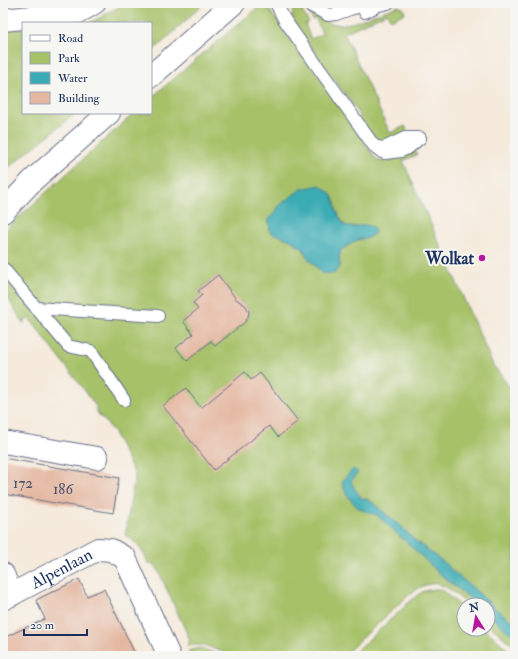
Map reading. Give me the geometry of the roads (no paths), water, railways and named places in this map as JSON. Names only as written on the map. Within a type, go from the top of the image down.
[{"type":"street","points":[[3,20],[79,12],[94,3]]},
{"type":"street","points":[[152,75],[234,3]]},
{"type":"street","points":[[3,212],[33,180],[108,114]]},
{"type":"street","points":[[3,442],[97,458]]},
{"type":"street","name":"Alpenlaan","points":[[3,574],[7,597],[98,549],[111,550],[125,558],[169,656]]},
{"type":"lane","points":[[276,3],[284,19],[374,146],[385,153],[401,151],[408,148],[420,138]]},
{"type":"lane","points":[[306,3],[328,15],[338,17],[353,16],[379,5],[388,3]]},
{"type":"lane","points":[[328,15],[372,3]]},
{"type":"lane","points":[[3,268],[68,346],[91,351],[124,400]]},
{"type":"lane","points":[[36,308],[158,316]]},
{"type":"water","points":[[320,185],[331,194],[335,202],[336,210],[344,225],[353,227],[366,225],[373,227],[375,233],[368,238],[357,240],[341,250],[339,258],[340,266],[334,274],[322,273],[307,257],[304,250],[291,240],[270,232],[269,220],[280,205],[301,189]]},
{"type":"water","points":[[353,469],[357,471],[358,473],[351,481],[361,498],[372,502],[402,527],[413,539],[447,565],[483,597],[468,597],[441,575],[377,515],[362,510],[356,506],[347,495],[342,483]]},
{"type":"water","points":[[496,609],[515,623],[515,637],[496,621]]},
{"type":"place","name":"Wolkat","points":[[482,258]]}]
